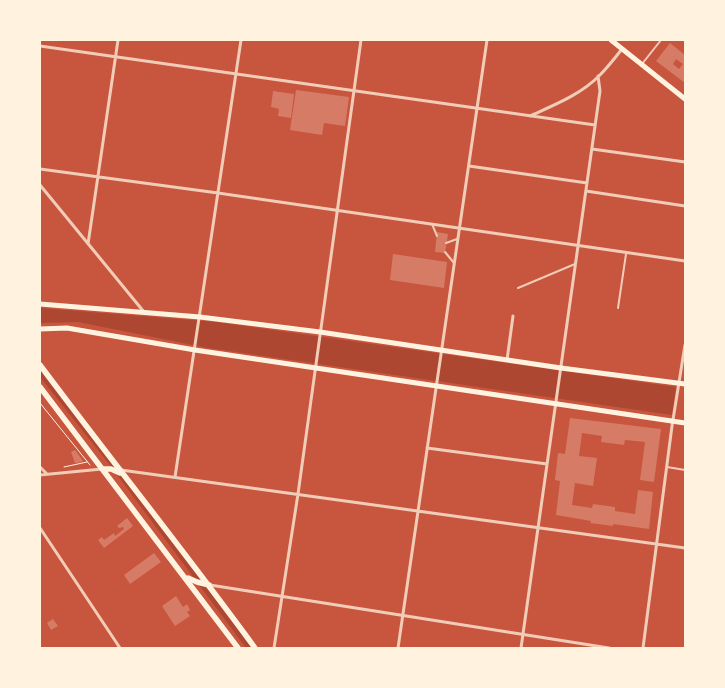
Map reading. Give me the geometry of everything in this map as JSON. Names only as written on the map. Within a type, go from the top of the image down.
[{"type":"main road","points":[[612,40],[685,99]]},
{"type":"main road","points":[[40,304],[200,317],[320,332],[441,351],[682,384]]},
{"type":"main road","points":[[40,329],[67,328],[195,350],[685,423]]},
{"type":"main road","points":[[40,365],[255,648]]},
{"type":"main road","points":[[40,386],[238,648]]},
{"type":"main road","points":[[103,469],[114,470],[125,478]]},
{"type":"main road","points":[[184,575],[197,582],[209,585]]},
{"type":"street","points":[[88,244],[118,40]]},
{"type":"street","points":[[175,477],[241,40]]},
{"type":"street","points":[[274,648],[298,494],[361,40]]},
{"type":"street","points":[[398,648],[487,40]]},
{"type":"street","points":[[40,46],[595,125]]},
{"type":"street","points":[[530,116],[564,101],[582,90],[598,76],[622,49]]},
{"type":"street","points":[[521,648],[600,91],[598,76]]},
{"type":"street","points":[[592,149],[685,162]]},
{"type":"street","points":[[469,166],[587,184]]},
{"type":"street","points":[[40,169],[685,260]]},
{"type":"street","points":[[40,186],[144,312]]},
{"type":"street","points":[[586,191],[685,206]]},
{"type":"street","points":[[507,360],[513,316]]},
{"type":"street","points":[[643,648],[673,422],[682,384],[685,345]]},
{"type":"street","points":[[427,448],[547,464]]},
{"type":"street","points":[[40,467],[46,474]]},
{"type":"street","points":[[40,475],[103,469]]},
{"type":"street","points":[[118,469],[685,548]]},
{"type":"street","points":[[40,528],[120,648]]},
{"type":"street","points":[[209,585],[282,595],[523,636],[609,648]]},
{"type":"lane","points":[[642,64],[662,40]]},
{"type":"lane","points":[[432,224],[437,236]]},
{"type":"lane","points":[[446,243],[457,239]]},
{"type":"lane","points":[[445,252],[454,263]]},
{"type":"lane","points":[[618,308],[626,252]]},
{"type":"lane","points":[[518,288],[575,264]]},
{"type":"lane","points":[[667,468],[685,470]]},
{"type":"path","points":[[40,403],[94,470]]},
{"type":"path","points":[[61,468],[87,462]]},
{"type":"shaded area","points":[[40,308],[217,322],[676,387],[672,415],[208,348],[78,322],[40,323]]},
{"type":"shaded area","points":[[40,370],[254,648],[246,648],[109,464],[40,377]]},
{"type":"building","points":[[670,43],[685,55],[685,83],[656,61]],"holes":[[[676,59],[683,64],[679,69],[673,64]]]},
{"type":"building","points":[[296,90],[349,97],[345,126],[324,123],[322,135],[290,130]]},
{"type":"building","points":[[273,91],[294,94],[291,118],[278,116],[279,109],[271,107]]},
{"type":"building","points":[[437,232],[448,234],[445,253],[435,252]]},
{"type":"building","points":[[393,254],[447,262],[444,288],[390,280]]},
{"type":"building","points":[[570,418],[661,429],[654,482],[640,480],[645,442],[625,440],[624,445],[601,442],[602,436],[582,433],[579,456],[597,458],[593,486],[575,483],[572,505],[592,508],[593,504],[615,507],[615,511],[635,514],[638,490],[653,492],[649,529],[590,523],[591,521],[556,515],[560,481],[555,480],[558,453],[565,454]]},
{"type":"building","points":[[75,450],[83,461],[75,463],[71,452]]},
{"type":"building","points":[[127,518],[133,526],[104,548],[98,540],[102,537],[104,540],[114,533],[115,536],[124,529],[117,526]]},
{"type":"building","points":[[154,553],[161,562],[130,584],[124,575]]},
{"type":"building","points":[[176,596],[183,607],[187,604],[190,610],[187,612],[190,616],[175,626],[162,606]]},
{"type":"building","points":[[53,619],[58,626],[51,630],[47,623]]}]
